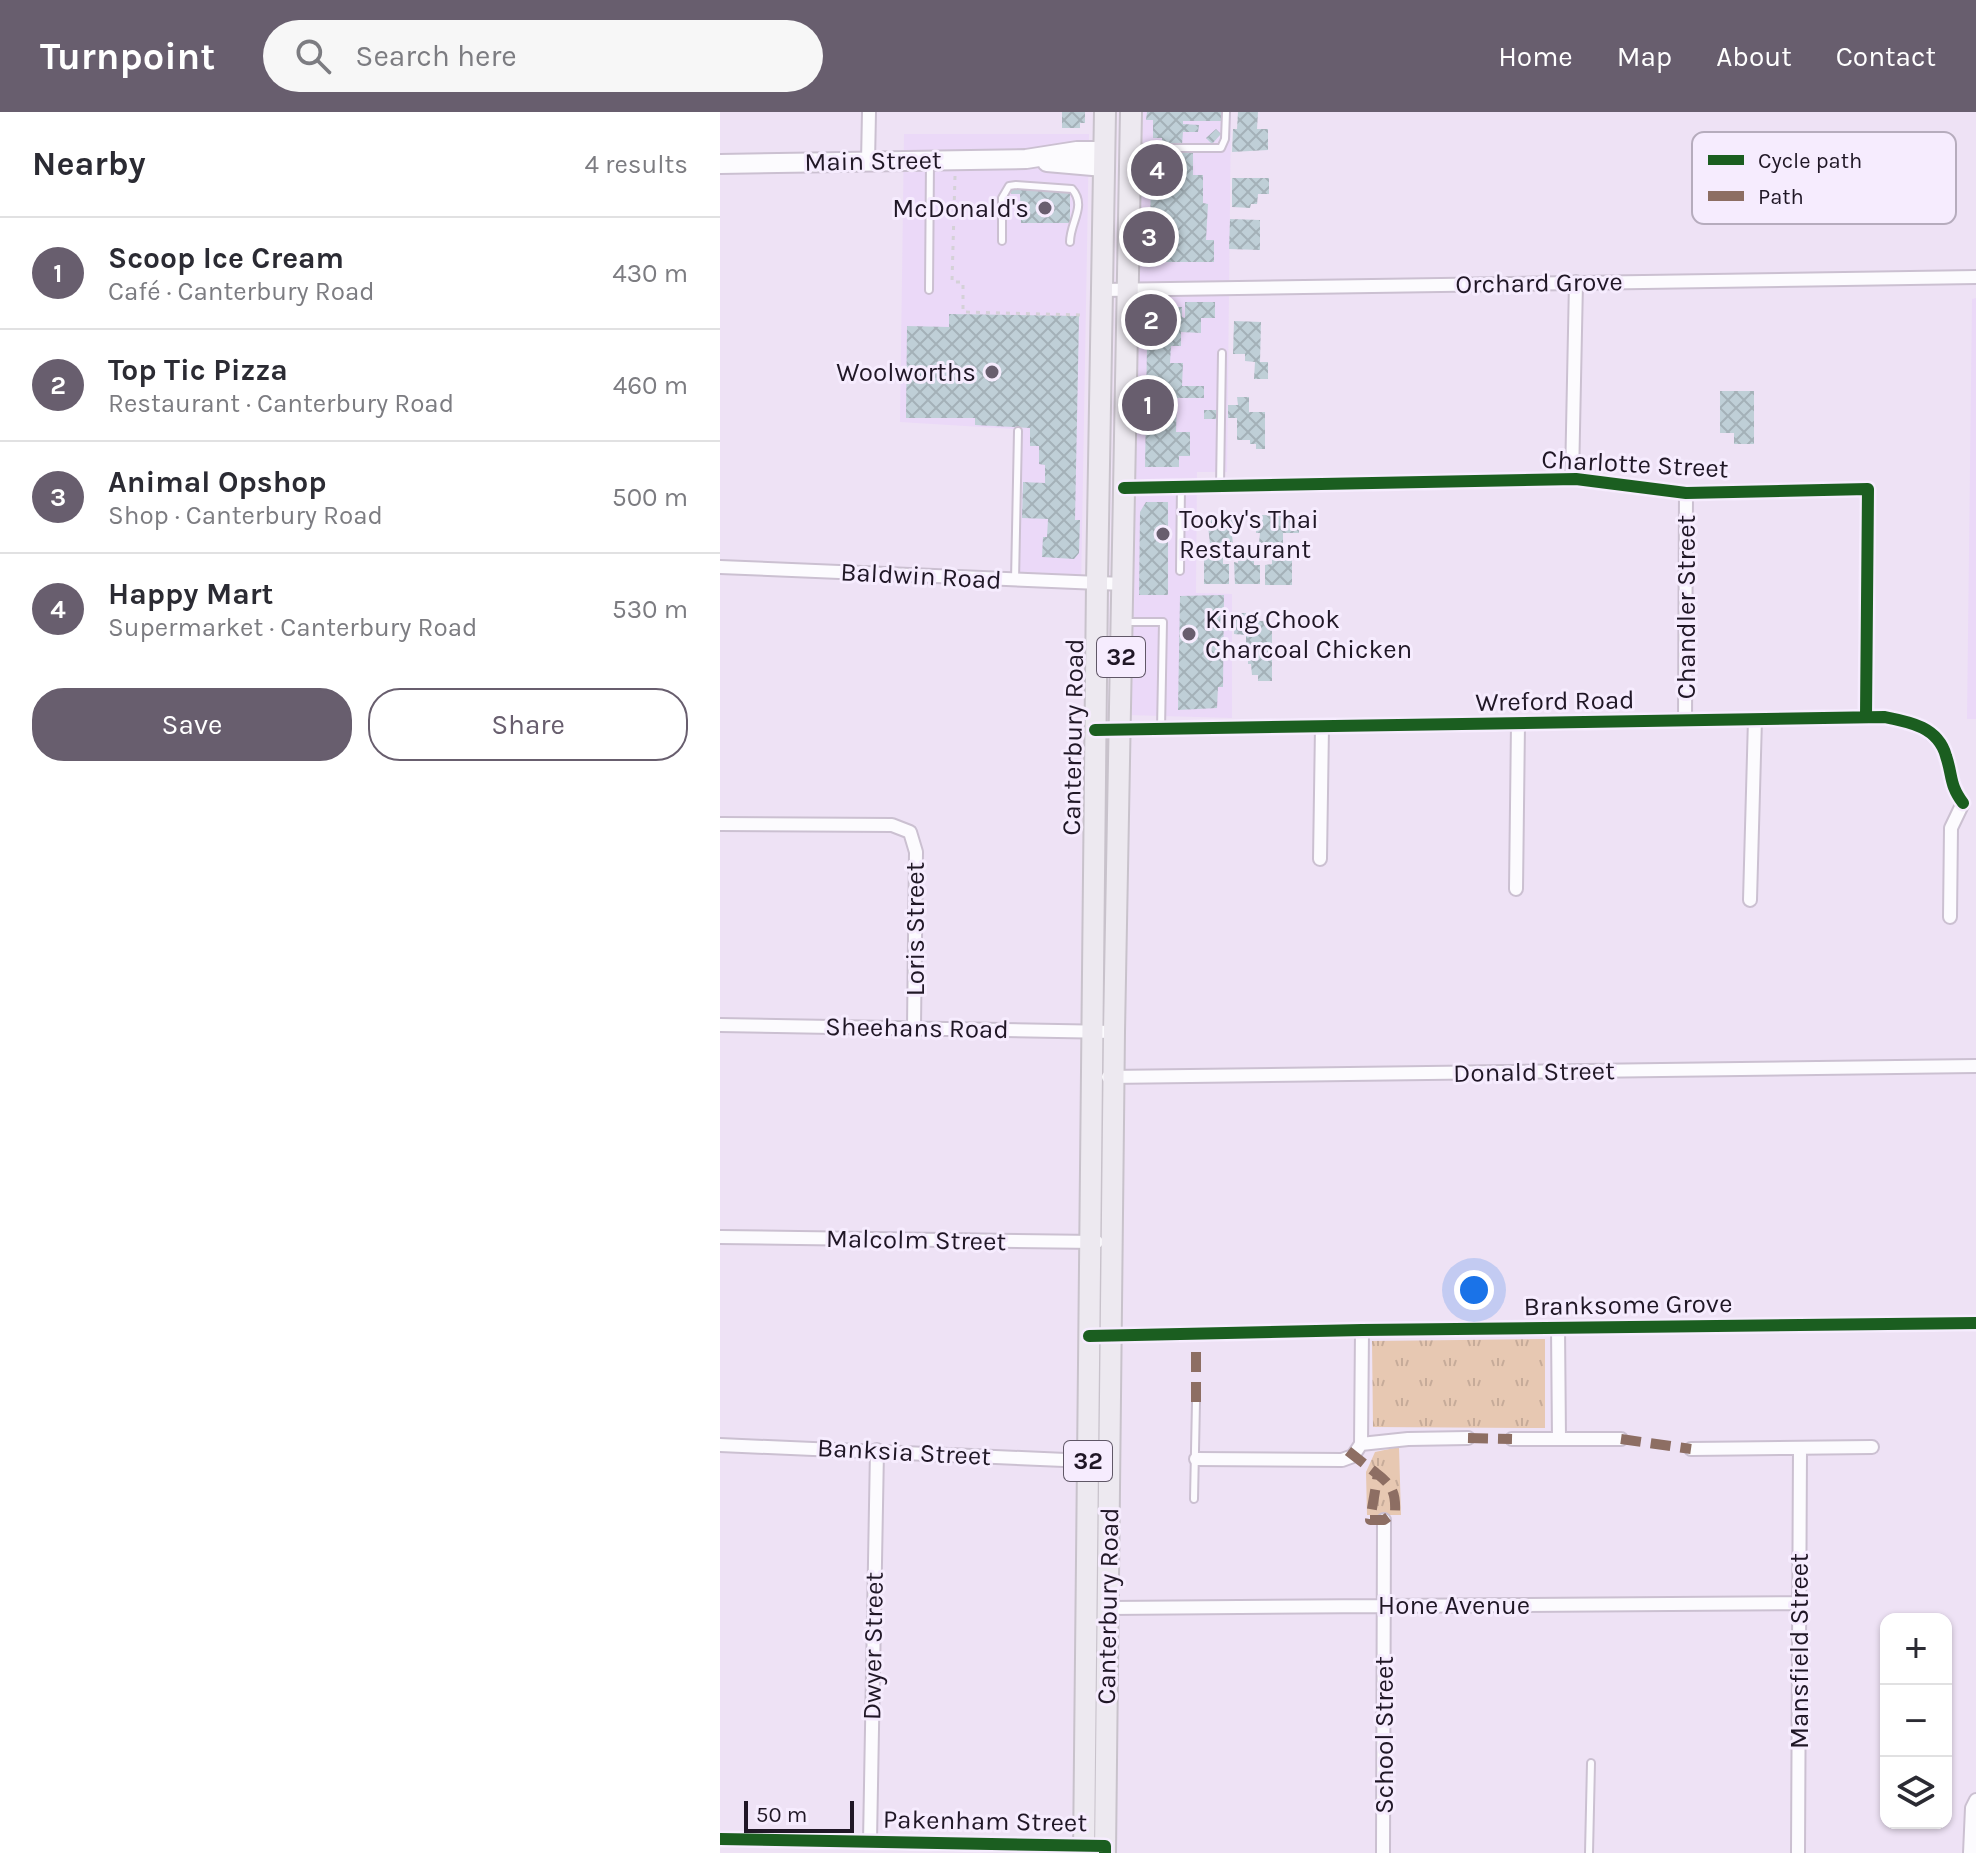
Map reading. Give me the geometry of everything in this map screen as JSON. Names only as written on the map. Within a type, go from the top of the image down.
[{"type":"main road","name":"Canterbury Road","points":[[1105,112],[1095,730],[1103,1077],[1113,1243],[1105,1850]]},
{"type":"main road","name":"Canterbury Road","points":[[1103,1032],[1120,730],[1131,112]]},
{"type":"main road","points":[[1104,159],[1131,158]]},
{"type":"main road","name":"Canterbury Road","points":[[1084,1849],[1091,1242],[1103,1077]]},
{"type":"street","points":[[868,162],[869,112]]},
{"type":"street","name":"Main Street","points":[[720,164],[1026,159],[1077,151],[1104,159]]},
{"type":"street","name":"Orchard Grove","points":[[1102,290],[1976,277]]},
{"type":"street","points":[[1572,479],[1576,282]]},
{"type":"street","name":"Charlotte Street","points":[[1124,488],[1572,479],[1686,493],[1868,489],[1866,717]]},
{"type":"street","name":"Chandler Street","points":[[1685,721],[1686,493]]},
{"type":"street","name":"Baldwin Road","points":[[720,567],[1123,584]]},
{"type":"street","name":"Wreford Road","points":[[1095,730],[1866,717],[1908,722],[1937,737],[1946,753],[1952,789],[1970,806]]},
{"type":"street","points":[[1750,900],[1755,719]]},
{"type":"street","points":[[1516,889],[1518,724]]},
{"type":"street","points":[[1320,859],[1322,727]]},
{"type":"street","points":[[1950,917],[1951,828],[1970,806]]},
{"type":"street","name":"Loris Street","points":[[720,824],[892,825],[910,832],[916,852],[914,1027]]},
{"type":"street","name":"Sheehans Road","points":[[720,1025],[1103,1032]]},
{"type":"street","name":"Donald Street","points":[[1103,1077],[1976,1066]]},
{"type":"street","name":"Malcolm Street","points":[[720,1237],[1113,1243]]},
{"type":"street","name":"Branksome Grove","points":[[1089,1336],[1976,1323]]},
{"type":"street","points":[[1558,1328],[1559,1439]]},
{"type":"street","points":[[1196,1459],[1342,1460],[1353,1456],[1361,1444],[1362,1330]]},
{"type":"street","points":[[1361,1444],[1468,1438]]},
{"type":"street","points":[[1512,1439],[1621,1439]]},
{"type":"street","name":"Banksia Street","points":[[720,1445],[1088,1461]]},
{"type":"street","points":[[1691,1449],[1872,1447]]},
{"type":"street","name":"Mansfield Street","points":[[1798,1853],[1800,1449]]},
{"type":"street","name":"Dwyer Street","points":[[870,1841],[877,1450]]},
{"type":"street","name":"School Street","points":[[1383,1853],[1384,1520]]},
{"type":"street","name":"Hone Avenue","points":[[1108,1608],[1799,1603]]},
{"type":"street","points":[[1970,1853],[1972,1808],[1976,1800]]},
{"type":"street","name":"Pakenham Street","points":[[720,1839],[1105,1850]]},
{"type":"lane","points":[[1131,158],[1144,148],[1221,148],[1225,139],[1226,112]]},
{"type":"lane","points":[[929,290],[930,161]]},
{"type":"lane","points":[[1002,241],[1002,198],[1009,186],[1016,185],[1072,189],[1077,194],[1079,210],[1070,230],[1070,242]]},
{"type":"lane","points":[[1220,486],[1222,353]]},
{"type":"lane","points":[[1015,581],[1018,431]]},
{"type":"lane","points":[[1180,571],[1181,487]]},
{"type":"lane","points":[[1122,622],[1163,622],[1161,729]]},
{"type":"lane","points":[[1194,1499],[1196,1402]]},
{"type":"lane","points":[[1589,1853],[1591,1763]]},
{"type":"path","points":[[955,160],[952,282],[963,282],[963,312],[1087,315]]},
{"type":"shaded area","points":[[1143,112],[1231,112],[1227,472],[1197,472],[1196,593],[1232,594],[1232,718],[1127,715]]},
{"type":"shaded area","points":[[904,134],[1089,134],[1081,590],[1010,587],[1014,429],[900,422]]},
{"type":"shaded area","points":[[1976,298],[1976,719],[1967,719],[1972,299]]},
{"type":"green space","points":[[1545,1339],[1545,1428],[1373,1427],[1372,1341]]},
{"type":"green space","points":[[1399,1447],[1401,1515],[1367,1515],[1366,1472],[1375,1452]]},
{"type":"building","points":[[1062,112],[1085,112],[1085,123],[1080,123],[1080,128],[1062,128]]},
{"type":"building","points":[[1147,112],[1221,112],[1221,121],[1183,121],[1183,124],[1199,125],[1198,132],[1183,132],[1182,145],[1162,144],[1162,138],[1153,138],[1153,120],[1146,120]]},
{"type":"building","points":[[1238,112],[1258,112],[1257,129],[1268,129],[1268,150],[1232,152],[1233,129],[1237,129]]},
{"type":"building","points":[[1216,129],[1221,134],[1212,144],[1206,138]]},
{"type":"building","points":[[1151,152],[1193,152],[1193,175],[1203,175],[1203,203],[1208,204],[1206,240],[1214,240],[1214,262],[1155,262],[1150,258]]},
{"type":"building","points":[[1232,178],[1269,178],[1269,194],[1258,194],[1257,204],[1251,204],[1250,208],[1232,207]]},
{"type":"building","name":"McDonald's","points":[[1011,187],[1020,187],[1020,190],[1034,187],[1034,190],[1070,190],[1070,223],[1021,223],[1020,194],[1011,194]]},
{"type":"building","points":[[1230,219],[1260,220],[1260,250],[1229,249]]},
{"type":"building","points":[[1185,302],[1215,302],[1215,318],[1201,318],[1201,333],[1181,332],[1181,346],[1171,346],[1170,363],[1183,363],[1182,386],[1204,386],[1204,398],[1177,398],[1176,432],[1190,432],[1190,456],[1179,456],[1179,467],[1145,467],[1147,346],[1143,346],[1143,318],[1147,307],[1182,307],[1182,317],[1185,318]]},
{"type":"building","name":"Woolworths","points":[[949,314],[1079,316],[1075,520],[1080,520],[1079,553],[1074,559],[1042,557],[1048,519],[1022,518],[1023,482],[1045,483],[1045,465],[1039,464],[1039,446],[1030,446],[1030,428],[975,425],[975,418],[906,418],[907,326],[949,327]]},
{"type":"building","points":[[1234,321],[1261,322],[1260,362],[1268,362],[1268,379],[1254,379],[1255,362],[1245,361],[1245,354],[1233,354]]},
{"type":"building","points":[[1720,391],[1754,391],[1754,444],[1734,444],[1734,433],[1720,433]]},
{"type":"building","points":[[1237,397],[1249,397],[1249,412],[1265,412],[1265,449],[1256,449],[1256,444],[1250,444],[1250,440],[1237,440],[1237,418],[1228,418],[1228,405],[1238,405]]},
{"type":"building","points":[[1204,410],[1218,410],[1219,419],[1204,419]]},
{"type":"building","points":[[1146,502],[1168,502],[1168,595],[1139,595],[1140,512]]},
{"type":"building","points":[[1256,515],[1299,515],[1299,533],[1283,533],[1283,543],[1259,543]]},
{"type":"building","points":[[1207,517],[1235,517],[1236,536],[1232,535],[1233,544],[1210,544]]},
{"type":"building","points":[[1204,555],[1223,555],[1223,564],[1229,564],[1229,584],[1204,584]]},
{"type":"building","points":[[1272,556],[1292,556],[1292,585],[1265,585],[1265,565],[1272,564]]},
{"type":"building","points":[[1238,557],[1254,557],[1254,565],[1260,565],[1260,584],[1235,584],[1234,562],[1238,563]]},
{"type":"building","points":[[1224,595],[1223,687],[1218,687],[1217,708],[1178,710],[1180,596]]},
{"type":"building","points":[[1235,613],[1246,613],[1246,631],[1250,631],[1250,621],[1272,621],[1272,681],[1258,681],[1258,675],[1252,675],[1246,654],[1246,635],[1234,634]]},
{"type":"marked path","points":[[1196,1334],[1196,1402]]},
{"type":"marked path","points":[[1468,1438],[1512,1439]]},
{"type":"marked path","points":[[1621,1439],[1691,1449]]},
{"type":"marked path","points":[[1348,1451],[1376,1473],[1381,1477],[1386,1481],[1394,1494],[1395,1512],[1384,1520],[1370,1520],[1378,1474]]},
{"type":"cycle path","points":[[1124,488],[1576,479],[1686,493],[1868,489],[1866,717]]},
{"type":"cycle path","points":[[1095,730],[1884,717],[1913,724],[1937,738],[1946,756],[1955,791],[1963,803]]},
{"type":"cycle path","points":[[1089,1336],[1976,1323]]},
{"type":"cycle path","points":[[720,1839],[1105,1846],[1105,1853]]},
{"type":"place","name":"Happy Mart","points":[[1157,170]]},
{"type":"place","name":"McDonald's","points":[[1045,208]]},
{"type":"place","name":"Animal Opshop","points":[[1149,237]]},
{"type":"place","name":"Top Tic Pizza","points":[[1151,320]]},
{"type":"place","name":"Woolworths","points":[[992,372]]},
{"type":"place","name":"Scoop Ice Cream","points":[[1148,405]]},
{"type":"place","name":"Tooky's Thai Restaurant","points":[[1163,534]]},
{"type":"place","name":"King Chook Charcoal Chicken","points":[[1189,634]]}]
